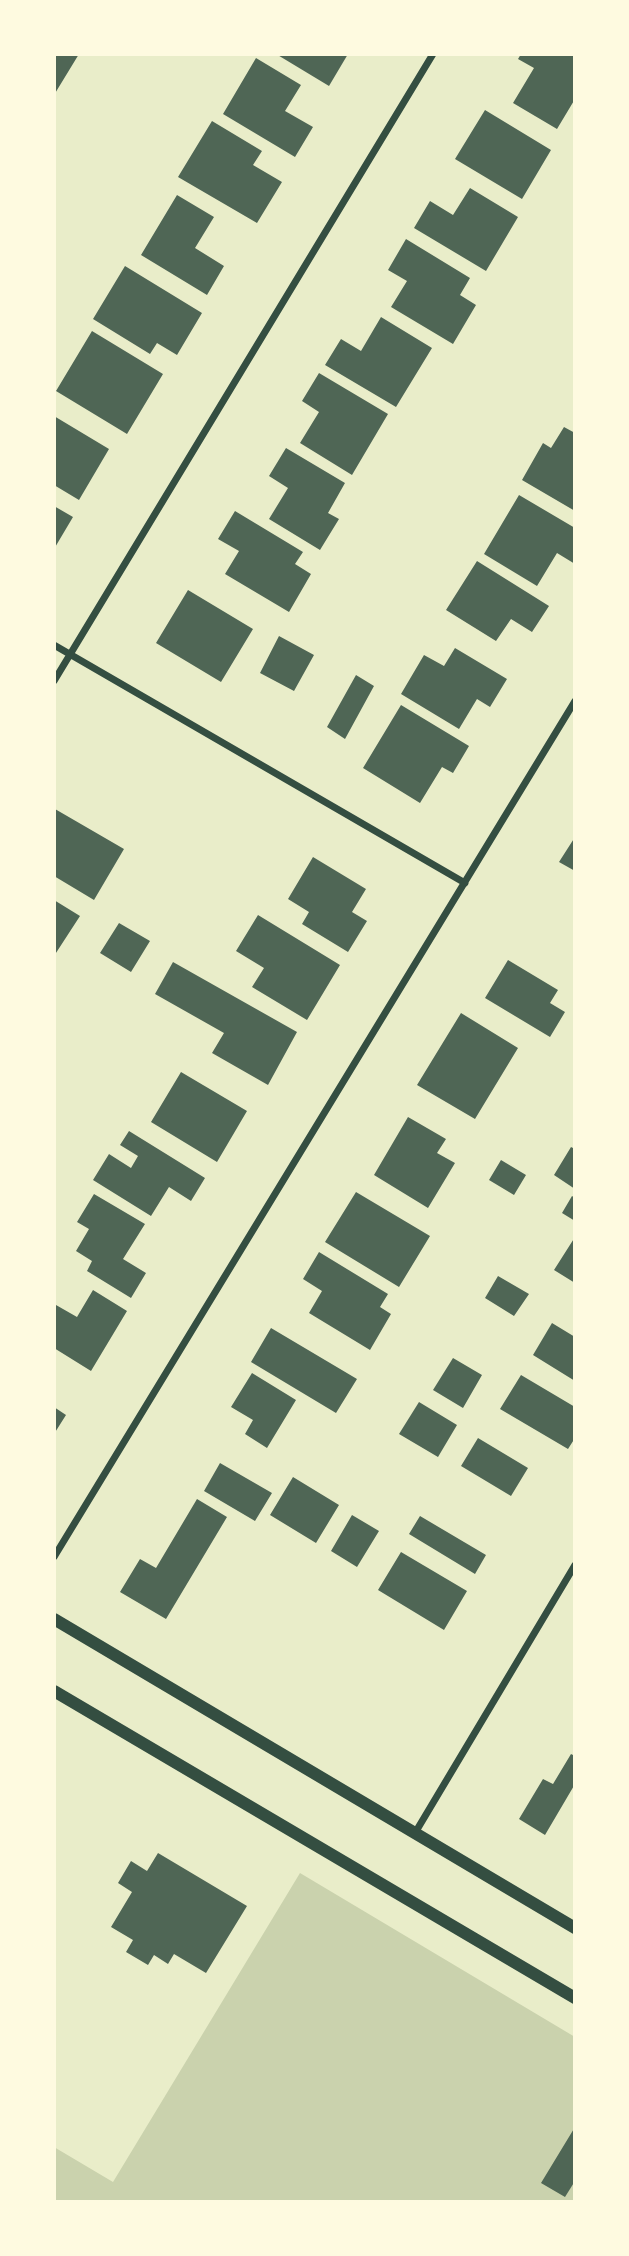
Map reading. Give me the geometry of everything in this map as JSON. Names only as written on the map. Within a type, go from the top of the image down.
[{"type":"street","points":[[54,681],[433,54]]},
{"type":"street","points":[[54,645],[465,883]]},
{"type":"street","points":[[54,1557],[575,701]]},
{"type":"street","points":[[414,1834],[575,1565]]},
{"type":"street","points":[[54,1619],[575,1928]]},
{"type":"street","points":[[54,1690],[575,1998]]},
{"type":"green space","points":[[300,1873],[575,2037],[575,2202],[54,2202],[54,2147],[113,2182]]},
{"type":"building","points":[[54,54],[79,54],[54,95]]},
{"type":"building","points":[[276,54],[348,54],[329,86]]},
{"type":"building","points":[[521,54],[575,54],[575,99],[557,129],[513,103],[534,68],[518,59]]},
{"type":"building","points":[[256,58],[301,85],[285,111],[313,127],[295,157],[223,114]]},
{"type":"building","points":[[485,110],[551,150],[522,199],[455,159]]},
{"type":"building","points":[[212,121],[262,151],[253,165],[282,182],[257,223],[178,177]]},
{"type":"building","points":[[470,188],[518,217],[486,271],[414,228],[430,201],[453,215]]},
{"type":"building","points":[[177,195],[214,217],[195,248],[224,266],[207,295],[141,255]]},
{"type":"building","points":[[406,239],[470,278],[460,295],[476,305],[453,344],[391,307],[407,281],[388,270]]},
{"type":"building","points":[[125,266],[202,313],[177,355],[157,343],[150,354],[93,319]]},
{"type":"building","points":[[381,317],[432,348],[396,407],[325,365],[341,339],[361,351]]},
{"type":"building","points":[[92,331],[163,374],[127,434],[56,391]]},
{"type":"building","points":[[319,373],[388,414],[352,475],[300,443],[319,412],[302,401]]},
{"type":"building","points":[[54,416],[109,449],[79,500],[54,485]]},
{"type":"building","points":[[564,427],[575,433],[575,511],[522,480],[543,443],[551,448]]},
{"type":"building","points":[[286,448],[345,483],[328,513],[339,519],[320,550],[269,519],[288,488],[269,476]]},
{"type":"building","points":[[519,495],[575,528],[575,564],[557,553],[537,586],[484,554]]},
{"type":"building","points":[[54,506],[73,517],[54,549]]},
{"type":"building","points":[[235,511],[303,552],[295,564],[311,574],[289,612],[225,574],[239,551],[218,539]]},
{"type":"building","points":[[477,561],[549,606],[532,632],[511,619],[496,641],[446,610]]},
{"type":"building","points":[[188,590],[253,629],[221,682],[156,643]]},
{"type":"building","points":[[279,636],[314,655],[294,691],[260,673]]},
{"type":"building","points":[[455,648],[507,679],[490,707],[477,699],[459,729],[401,694],[424,655],[444,666]]},
{"type":"building","points":[[356,675],[374,686],[345,739],[327,727]]},
{"type":"building","points":[[401,705],[469,746],[453,773],[442,767],[420,803],[363,768]]},
{"type":"building","points":[[55,809],[124,849],[94,900],[54,876]]},
{"type":"building","points":[[575,837],[575,871],[559,862]]},
{"type":"building","points":[[313,857],[366,889],[352,912],[367,921],[348,952],[302,924],[309,912],[288,899]]},
{"type":"building","points":[[54,900],[80,916],[54,956]]},
{"type":"building","points":[[258,915],[340,965],[307,1020],[252,987],[264,968],[236,951]]},
{"type":"building","points":[[119,923],[150,941],[131,972],[100,953]]},
{"type":"building","points":[[508,960],[558,990],[550,1003],[565,1012],[550,1037],[485,998]]},
{"type":"building","points":[[173,962],[297,1032],[268,1085],[212,1053],[224,1033],[155,994]]},
{"type":"building","points":[[461,1013],[518,1048],[475,1119],[417,1085]]},
{"type":"building","points":[[181,1072],[247,1111],[217,1162],[151,1122]]},
{"type":"building","points":[[408,1117],[446,1139],[437,1153],[455,1163],[428,1208],[374,1175]]},
{"type":"building","points":[[129,1131],[205,1178],[191,1201],[169,1187],[151,1216],[93,1180],[109,1154],[131,1168],[138,1156],[120,1145]]},
{"type":"building","points":[[571,1147],[575,1149],[575,1189],[554,1175]]},
{"type":"building","points":[[501,1160],[526,1175],[514,1195],[489,1180]]},
{"type":"building","points":[[356,1192],[430,1236],[399,1287],[325,1242]]},
{"type":"building","points":[[94,1194],[145,1224],[123,1259],[146,1273],[131,1298],[87,1271],[92,1261],[76,1251],[89,1229],[77,1222]]},
{"type":"building","points":[[572,1196],[575,1198],[575,1221],[562,1213]]},
{"type":"building","points":[[575,1237],[575,1283],[554,1270]]},
{"type":"building","points":[[319,1252],[388,1294],[380,1307],[391,1314],[370,1350],[309,1313],[322,1291],[303,1279]]},
{"type":"building","points":[[498,1276],[529,1294],[514,1316],[485,1298]]},
{"type":"building","points":[[93,1290],[127,1311],[91,1371],[54,1348],[54,1308],[56,1305],[77,1317]]},
{"type":"building","points":[[552,1323],[575,1337],[575,1381],[533,1355]]},
{"type":"building","points":[[271,1328],[357,1379],[336,1413],[251,1362]]},
{"type":"building","points":[[453,1358],[482,1375],[463,1408],[433,1390]]},
{"type":"building","points":[[252,1373],[296,1400],[267,1448],[245,1434],[253,1420],[231,1407]]},
{"type":"building","points":[[521,1375],[575,1407],[575,1438],[568,1449],[500,1409]]},
{"type":"building","points":[[419,1402],[457,1425],[438,1457],[399,1434]]},
{"type":"building","points":[[54,1407],[66,1415],[54,1434]]},
{"type":"building","points":[[478,1438],[528,1468],[511,1496],[461,1466]]},
{"type":"building","points":[[220,1463],[272,1493],[255,1521],[204,1491]]},
{"type":"building","points":[[293,1477],[339,1505],[316,1543],[270,1515]]},
{"type":"building","points":[[197,1499],[227,1517],[166,1619],[120,1592],[140,1559],[156,1568]]},
{"type":"building","points":[[352,1515],[379,1531],[357,1567],[331,1551]]},
{"type":"building","points":[[420,1516],[486,1555],[475,1574],[409,1534]]},
{"type":"building","points":[[401,1552],[467,1591],[444,1630],[378,1590]]},
{"type":"building","points":[[571,1754],[575,1756],[575,1784],[545,1835],[519,1819],[543,1779],[553,1784]]},
{"type":"building","points":[[158,1853],[247,1906],[206,1973],[174,1954],[168,1964],[154,1955],[148,1965],[126,1952],[133,1940],[111,1927],[132,1892],[118,1883],[131,1861],[147,1871]]},
{"type":"building","points":[[575,2127],[575,2181],[565,2197],[541,2183]]}]
